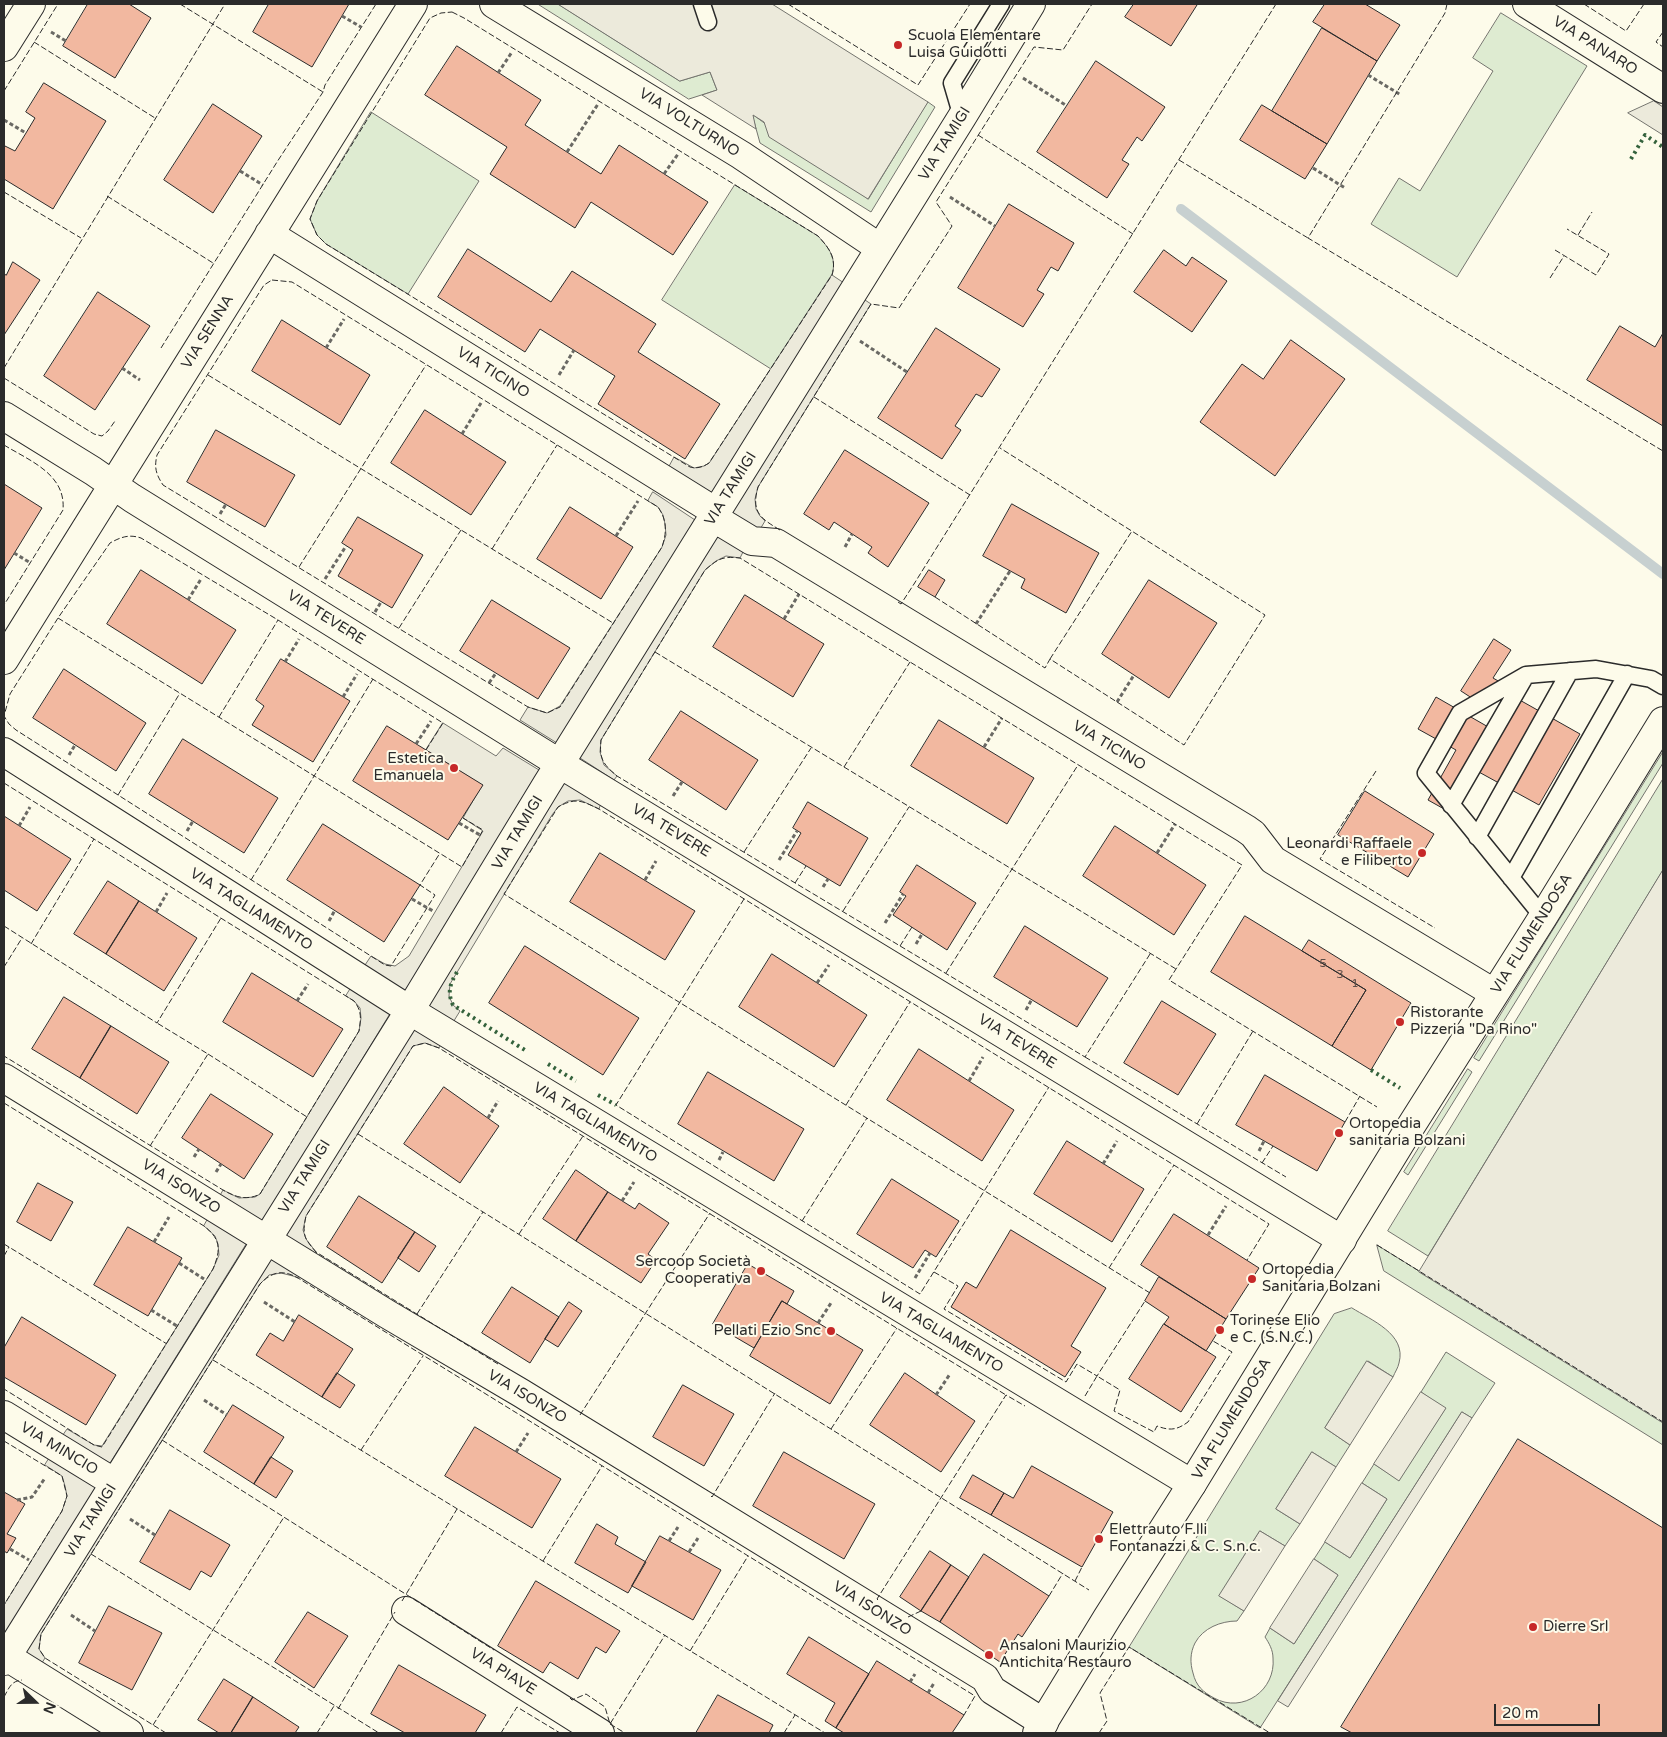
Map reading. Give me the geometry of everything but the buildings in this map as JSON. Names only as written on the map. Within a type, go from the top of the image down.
[{"type":"street","points":[[4,47],[31,4]]},
{"type":"street","name":"VIA SENNA","points":[[4,660],[413,4]]},
{"type":"street","name":"VIA VOLTURNO","points":[[494,4],[741,155],[880,248]]},
{"type":"street","name":"VIA TAMIGI","points":[[5,1659],[410,1010],[560,763],[1031,4]]},
{"type":"street","name":"VIA PANARO","points":[[1527,4],[1663,89]]},
{"type":"street","name":"VIA TICINO","points":[[269,234],[715,515],[752,541],[776,543],[1253,834],[1273,860],[1494,993]]},
{"type":"street","name":"VIA TEVERE","points":[[4,416],[560,763],[1342,1240]]},
{"type":"street","name":"VIA FLUMENDOSA","points":[[1041,1728],[1107,1618],[1192,1484],[1663,721]]},
{"type":"street","name":"VIA TAGLIAMENTO","points":[[4,752],[410,1010],[915,1318],[1192,1484]]},
{"type":"street","name":"VIA ISONZO","points":[[4,1078],[985,1678],[992,1690],[1041,1728]]},
{"type":"street","name":"VIA MINCIO","points":[[4,1415],[115,1482]]},
{"type":"street","name":"VIA PIAVE","points":[[406,1611],[600,1733]]},
{"type":"street","points":[[5,1659],[129,1733]]},
{"type":"lane","points":[[702,4],[708,22]]},
{"type":"lane","points":[[962,117],[952,83],[1001,4]]},
{"type":"lane","points":[[1543,917],[1426,774],[1460,713],[1526,675],[1596,669],[1650,679],[1663,686]]},
{"type":"lane","points":[[1477,837],[1570,671]]},
{"type":"lane","points":[[1511,878],[1627,674]]},
{"type":"lane","points":[[1452,805],[1526,675]]},
{"type":"path","points":[[342,16],[366,30]]},
{"type":"path","points":[[498,73],[514,48]]},
{"type":"path","points":[[1016,74],[1067,106]]},
{"type":"path","points":[[1368,75],[1402,95]]},
{"type":"path","points":[[567,152],[599,102]]},
{"type":"path","points":[[4,120],[26,133]]},
{"type":"path","points":[[664,174],[680,151]]},
{"type":"path","points":[[1313,168],[1345,188]]},
{"type":"path","points":[[240,171],[268,188]]},
{"type":"path","points":[[942,192],[995,226]]},
{"type":"path","points":[[326,348],[346,316]]},
{"type":"path","points":[[860,341],[907,372]]},
{"type":"path","points":[[554,383],[574,350]]},
{"type":"path","points":[[122,368],[146,384]]},
{"type":"path","points":[[462,434],[483,400]]},
{"type":"path","points":[[616,536],[640,497]]},
{"type":"path","points":[[218,518],[226,504]]},
{"type":"path","points":[[324,582],[346,546]]},
{"type":"path","points":[[14,553],[34,565]]},
{"type":"path","points":[[976,624],[1010,571]]},
{"type":"path","points":[[188,600],[203,575]]},
{"type":"path","points":[[784,620],[801,590]]},
{"type":"path","points":[[374,613],[381,602]]},
{"type":"path","points":[[285,662],[302,635]]},
{"type":"path","points":[[343,697],[359,671]]},
{"type":"path","points":[[489,683],[496,673]]},
{"type":"path","points":[[1117,702],[1134,675]]},
{"type":"path","points":[[984,748],[1005,714]]},
{"type":"path","points":[[416,744],[434,717]]},
{"type":"path","points":[[19,826],[34,801]]},
{"type":"path","points":[[1157,853],[1178,820]]},
{"type":"path","points":[[459,822],[481,836]]},
{"type":"path","points":[[778,861],[797,831]]},
{"type":"path","points":[[156,912],[171,887]]},
{"type":"path","points":[[883,925],[903,894]]},
{"type":"path","points":[[412,898],[435,913]]},
{"type":"path","points":[[298,1001],[313,976]]},
{"type":"path","points":[[969,1081],[987,1050]]},
{"type":"path","points":[[1103,1164],[1117,1140]]},
{"type":"path","points":[[1208,1236],[1230,1200]]},
{"type":"path","points":[[154,1242],[169,1216]]},
{"type":"path","points":[[915,1279],[930,1253]]},
{"type":"path","points":[[179,1263],[206,1280]]},
{"type":"path","points":[[260,1300],[295,1322]]},
{"type":"path","points":[[818,1323],[833,1300]]},
{"type":"path","points":[[152,1310],[178,1326]]},
{"type":"path","points":[[936,1394],[952,1371]]},
{"type":"path","points":[[199,1397],[227,1415]]},
{"type":"path","points":[[516,1452],[529,1431]]},
{"type":"path","points":[[17,1500],[32,1497],[46,1476]]},
{"type":"path","points":[[125,1516],[155,1535]]},
{"type":"path","points":[[10,1549],[30,1561]]},
{"type":"path","points":[[65,1612],[95,1631]]},
{"type":"green space","points":[[538,4],[558,4],[680,81],[710,72],[717,90],[689,99]]},
{"type":"green space","points":[[1501,13],[1587,66],[1457,277],[1371,224],[1399,178],[1420,191],[1493,71],[1473,58]]},
{"type":"green space","points":[[928,102],[935,107],[871,212],[760,143],[752,114],[868,199]]},
{"type":"green space","points":[[371,112],[479,181],[408,294],[326,244],[317,235],[310,219],[317,201]]},
{"type":"green space","points":[[735,185],[818,236],[829,249],[833,258],[832,275],[771,369],[662,300]]},
{"type":"green space","points":[[1663,752],[1663,763],[1479,1061],[1474,1058]]},
{"type":"green space","points":[[1663,779],[1663,870],[1428,1256],[1388,1231]]},
{"type":"green space","points":[[1468,1069],[1472,1072],[1408,1175],[1404,1172]]},
{"type":"green space","points":[[1377,1245],[1663,1422],[1663,1445],[1384,1271]]},
{"type":"green space","points":[[1352,1308],[1386,1329],[1393,1336],[1398,1344],[1400,1353],[1398,1367],[1393,1377],[1368,1361],[1325,1428],[1350,1445],[1336,1467],[1312,1452],[1276,1509],[1300,1524],[1285,1546],[1260,1531],[1220,1596],[1244,1611],[1237,1621],[1213,1626],[1203,1633],[1195,1643],[1191,1658],[1196,1682],[1203,1691],[1214,1698],[1236,1703],[1246,1701],[1263,1689],[1273,1670],[1272,1652],[1265,1637],[1270,1628],[1294,1644],[1338,1575],[1314,1559],[1325,1542],[1350,1558],[1387,1499],[1362,1483],[1374,1464],[1399,1480],[1445,1409],[1421,1392],[1446,1352],[1495,1383],[1472,1418],[1462,1412],[1260,1728],[1129,1647],[1334,1314]]},
{"type":"shaded area","points":[[558,4],[772,4],[928,102],[868,199],[769,137],[764,122],[753,115],[756,129],[702,95],[717,90],[710,72],[680,81]]},
{"type":"shaded area","points":[[1654,101],[1663,107],[1663,135],[1628,113]]},
{"type":"shaded area","points":[[832,275],[844,283],[712,495],[668,468],[674,457],[694,468],[709,463]]},
{"type":"shaded area","points":[[862,298],[871,304],[758,487],[755,499],[756,509],[765,521],[759,531],[730,513]]},
{"type":"shaded area","points":[[653,492],[695,520],[557,743],[520,720],[528,707],[547,713],[560,706],[662,547],[666,535],[665,524],[663,515],[658,507],[648,501]]},
{"type":"shaded area","points":[[716,534],[744,550],[740,558],[726,556],[705,570],[601,740],[600,752],[604,765],[617,776],[614,780],[577,756]]},
{"type":"shaded area","points":[[443,723],[496,756],[503,748],[539,770],[404,994],[363,968],[371,956],[385,964],[395,966],[409,956],[483,831],[463,818],[482,785],[426,750]]},
{"type":"shaded area","points":[[564,780],[601,803],[599,809],[580,800],[568,801],[558,807],[552,815],[450,984],[449,996],[453,1005],[460,1011],[452,1024],[426,1008]]},
{"type":"shaded area","points":[[1663,870],[1663,1423],[1419,1272]]},
{"type":"shaded area","points":[[351,988],[391,1012],[260,1226],[218,1199],[223,1190],[239,1198],[255,1197],[260,1194],[359,1031],[360,1008],[346,996]]},
{"type":"shaded area","points":[[414,1027],[441,1044],[439,1048],[425,1043],[413,1046],[306,1216],[303,1230],[306,1239],[316,1252],[314,1256],[282,1237]]},
{"type":"shaded area","points":[[209,1217],[248,1241],[107,1468],[60,1439],[67,1429],[94,1445],[102,1446],[213,1269],[219,1255],[215,1236],[204,1226]]},
{"type":"shaded area","points":[[269,1257],[299,1275],[298,1278],[281,1273],[269,1275],[260,1284],[41,1634],[39,1649],[45,1658],[40,1666],[22,1654]]},
{"type":"shaded area","points":[[1367,1361],[1393,1377],[1350,1445],[1325,1428]]},
{"type":"shaded area","points":[[1421,1392],[1446,1408],[1399,1481],[1374,1464]]},
{"type":"shaded area","points":[[1462,1412],[1472,1418],[1288,1707],[1278,1701]]},
{"type":"shaded area","points":[[1312,1452],[1336,1467],[1300,1524],[1276,1509]]},
{"type":"shaded area","points":[[52,1454],[99,1483],[4,1637],[4,1605],[62,1511],[67,1496],[62,1476],[45,1465]]},
{"type":"shaded area","points":[[1362,1483],[1387,1499],[1350,1558],[1325,1542]]},
{"type":"shaded area","points":[[1260,1531],[1285,1546],[1244,1611],[1219,1596]]},
{"type":"shaded area","points":[[1314,1559],[1338,1575],[1294,1644],[1270,1628]]},
{"type":"waterway","points":[[1181,209],[1663,574]]},
{"type":"hedge","points":[[1631,159],[1645,135],[1663,147]]},
{"type":"hedge","points":[[457,972],[450,988],[453,1005],[528,1052]]},
{"type":"hedge","points":[[548,1064],[576,1081]]},
{"type":"hedge","points":[[1371,1070],[1400,1088]]},
{"type":"hedge","points":[[598,1095],[616,1105]]},
{"type":"fence","points":[[4,91],[58,4]]},
{"type":"fence","points":[[180,4],[323,92]]},
{"type":"fence","points":[[4,368],[225,4]]},
{"type":"fence","points":[[161,348],[323,92],[325,85],[376,4]]},
{"type":"fence","points":[[788,4],[918,85],[970,4]]},
{"type":"fence","points":[[780,530],[762,518],[759,513],[756,503],[758,487],[871,304],[899,308],[952,226],[936,202],[1034,47],[1063,50],[1092,4]]},
{"type":"fence","points":[[898,602],[901,604],[914,584],[1276,4]]},
{"type":"fence","points":[[1447,4],[1445,13],[1308,238],[1663,451]]},
{"type":"fence","points":[[1584,4],[1626,31],[1644,4]]},
{"type":"fence","points":[[452,12],[818,236],[829,249],[833,258],[832,275],[709,463],[702,467],[690,467],[326,244],[317,235],[310,219],[317,201],[430,18],[441,13],[452,12]]},
{"type":"fence","points":[[1663,32],[1656,42],[1663,47]]},
{"type":"fence","points":[[34,42],[155,118]]},
{"type":"fence","points":[[978,135],[1133,234]]},
{"type":"fence","points":[[1179,160],[1308,238]]},
{"type":"fence","points":[[4,192],[81,238]]},
{"type":"fence","points":[[107,196],[213,263]]},
{"type":"fence","points":[[1578,235],[1592,212]]},
{"type":"fence","points":[[1555,250],[1596,275],[1609,254],[1567,229]]},
{"type":"fence","points":[[1550,278],[1564,256]]},
{"type":"fence","points":[[272,280],[292,282],[658,507],[665,526],[662,547],[560,707],[547,713],[528,707],[163,485],[156,471],[157,455],[264,285],[272,280]]},
{"type":"fence","points":[[299,567],[426,365]]},
{"type":"fence","points":[[208,375],[613,623]]},
{"type":"fence","points":[[4,378],[94,434],[102,436],[115,421]]},
{"type":"fence","points":[[814,397],[970,495]]},
{"type":"fence","points":[[4,445],[35,463],[53,478],[59,487],[63,510],[4,605]]},
{"type":"fence","points":[[492,549],[557,445]]},
{"type":"fence","points":[[935,597],[1045,668],[1050,659],[1184,745],[1265,615],[1000,448]]},
{"type":"fence","points":[[399,628],[461,530]]},
{"type":"fence","points":[[1050,659],[1132,531]]},
{"type":"fence","points":[[426,750],[443,723],[278,620],[141,538],[133,536],[121,538],[110,543],[58,618],[10,694],[4,716],[16,730],[385,965],[391,966],[435,895],[420,885],[440,853]]},
{"type":"fence","points":[[1150,954],[1085,1057],[617,776],[608,768],[601,757],[601,740],[705,570],[721,559],[729,557],[740,558],[1242,865],[1169,980],[1377,1107]]},
{"type":"fence","points":[[58,618],[462,867],[483,830],[463,818]]},
{"type":"fence","points":[[219,717],[278,620]]},
{"type":"fence","points":[[655,652],[1176,969]]},
{"type":"fence","points":[[844,767],[910,662]]},
{"type":"fence","points":[[251,880],[373,679]]},
{"type":"fence","points":[[118,795],[180,693]]},
{"type":"fence","points":[[744,852],[811,748]]},
{"type":"fence","points":[[946,973],[1078,765]]},
{"type":"fence","points":[[1376,771],[1320,859],[1435,928]]},
{"type":"fence","points":[[4,783],[354,1001],[360,1012],[359,1031],[260,1194],[246,1198],[232,1195],[223,1190],[4,1056]]},
{"type":"fence","points":[[1150,1293],[504,894],[558,807],[570,802],[579,801],[599,809],[1269,1224],[1247,1260]]},
{"type":"fence","points":[[843,911],[909,807]]},
{"type":"fence","points":[[31,944],[94,839]]},
{"type":"fence","points":[[795,883],[806,866]]},
{"type":"fence","points":[[744,899],[616,1105],[920,1294],[1049,1087]]},
{"type":"fence","points":[[4,926],[157,1023],[221,918]]},
{"type":"fence","points":[[900,946],[912,927]]},
{"type":"fence","points":[[4,967],[22,938]]},
{"type":"fence","points":[[846,1105],[910,1002]]},
{"type":"fence","points":[[150,1146],[208,1054],[157,1023]]},
{"type":"fence","points":[[1197,1124],[1253,1031]]},
{"type":"fence","points":[[498,1364],[316,1252],[304,1232],[306,1216],[413,1046],[425,1043],[439,1048],[1006,1395]]},
{"type":"fence","points":[[208,1054],[307,1117]]},
{"type":"fence","points":[[1085,1057],[1286,1177]]},
{"type":"fence","points":[[1345,1122],[1360,1096]]},
{"type":"fence","points":[[4,1103],[204,1226],[214,1236],[218,1245],[213,1269],[102,1447],[94,1445],[4,1389]]},
{"type":"fence","points":[[802,1221],[867,1118]]},
{"type":"fence","points":[[358,1134],[1089,1590]]},
{"type":"fence","points":[[519,1234],[583,1136]]},
{"type":"fence","points":[[1262,1163],[1273,1146]]},
{"type":"fence","points":[[1109,1268],[1174,1165]]},
{"type":"fence","points":[[417,1314],[483,1212]]},
{"type":"fence","points":[[580,1415],[710,1213]]},
{"type":"fence","points":[[4,1244],[167,1344]]},
{"type":"fence","points":[[1377,1245],[1663,1422]]},
{"type":"fence","points":[[4,1256],[9,1247]]},
{"type":"fence","points":[[934,1272],[958,1286],[944,1309],[1066,1382],[1077,1364],[1097,1376],[1145,1301]]},
{"type":"fence","points":[[166,1733],[45,1658],[39,1649],[41,1634],[260,1284],[273,1274],[278,1273],[287,1273],[298,1278],[975,1696],[964,1715]]},
{"type":"fence","points":[[831,1429],[897,1328]]},
{"type":"fence","points":[[1085,1396],[1097,1376],[1120,1390],[1114,1411],[1154,1432],[1157,1426],[1166,1429],[1180,1427],[1188,1422],[1232,1352],[1213,1341]]},
{"type":"fence","points":[[361,1450],[423,1356]]},
{"type":"fence","points":[[213,1360],[825,1733]]},
{"type":"fence","points":[[711,1496],[775,1393]]},
{"type":"fence","points":[[878,1600],[1006,1395],[1025,1406]]},
{"type":"fence","points":[[162,1440],[494,1650]]},
{"type":"fence","points":[[4,1441],[62,1476],[67,1496],[62,1511],[4,1605]]},
{"type":"fence","points":[[543,1561],[602,1466]]},
{"type":"fence","points":[[402,1601],[457,1509]]},
{"type":"fence","points":[[153,1725],[284,1517]]},
{"type":"fence","points":[[91,1554],[379,1733]]},
{"type":"fence","points":[[690,1651],[748,1556]]},
{"type":"fence","points":[[1075,1581],[1082,1567]]},
{"type":"fence","points":[[1049,1596],[1063,1573]]},
{"type":"fence","points":[[908,1617],[921,1611]]},
{"type":"fence","points":[[338,1709],[395,1612]]},
{"type":"fence","points":[[570,1698],[572,1700],[586,1694],[605,1707],[610,1724],[665,1635]]},
{"type":"fence","points":[[1099,1733],[1107,1721],[1100,1693],[1129,1647],[1270,1733]]},
{"type":"fence","points":[[4,1697],[13,1683],[22,1680]]},
{"type":"fence","points":[[317,1733],[334,1706]]},
{"type":"fence","points":[[501,1733],[517,1707],[560,1733]]},
{"type":"fence","points":[[784,1733],[795,1715]]},
{"type":"fence","points":[[610,1724],[625,1733]]},
{"type":"place","name":"Scuola Elementare Luisa Guidotti","points":[[898,45]]},
{"type":"place","name":"Estetica Emanuela","points":[[454,768]]},
{"type":"place","name":"Leonardi Raffaele e Filiberto","points":[[1422,853]]},
{"type":"place","name":"Ristorante Pizzeria \"Da Rino\"","points":[[1400,1022]]},
{"type":"place","name":"Ortopedia sanitaria Bolzani","points":[[1339,1133]]},
{"type":"place","name":"Sercoop Società Cooperativa","points":[[761,1271]]},
{"type":"place","name":"Ortopedia Sanitaria Bolzani","points":[[1252,1279]]},
{"type":"place","name":"Torinese Elio e C. (S.N.C.)","points":[[1220,1330]]},
{"type":"place","name":"Pellati Ezio Snc","points":[[831,1331]]},
{"type":"place","name":"Elettrauto F.lli Fontanazzi & C. S.n.c.","points":[[1099,1539]]},
{"type":"place","name":"Dierre Srl","points":[[1533,1627]]},
{"type":"place","name":"Ansaloni Maurizio Antichita Restauro","points":[[989,1655]]}]
